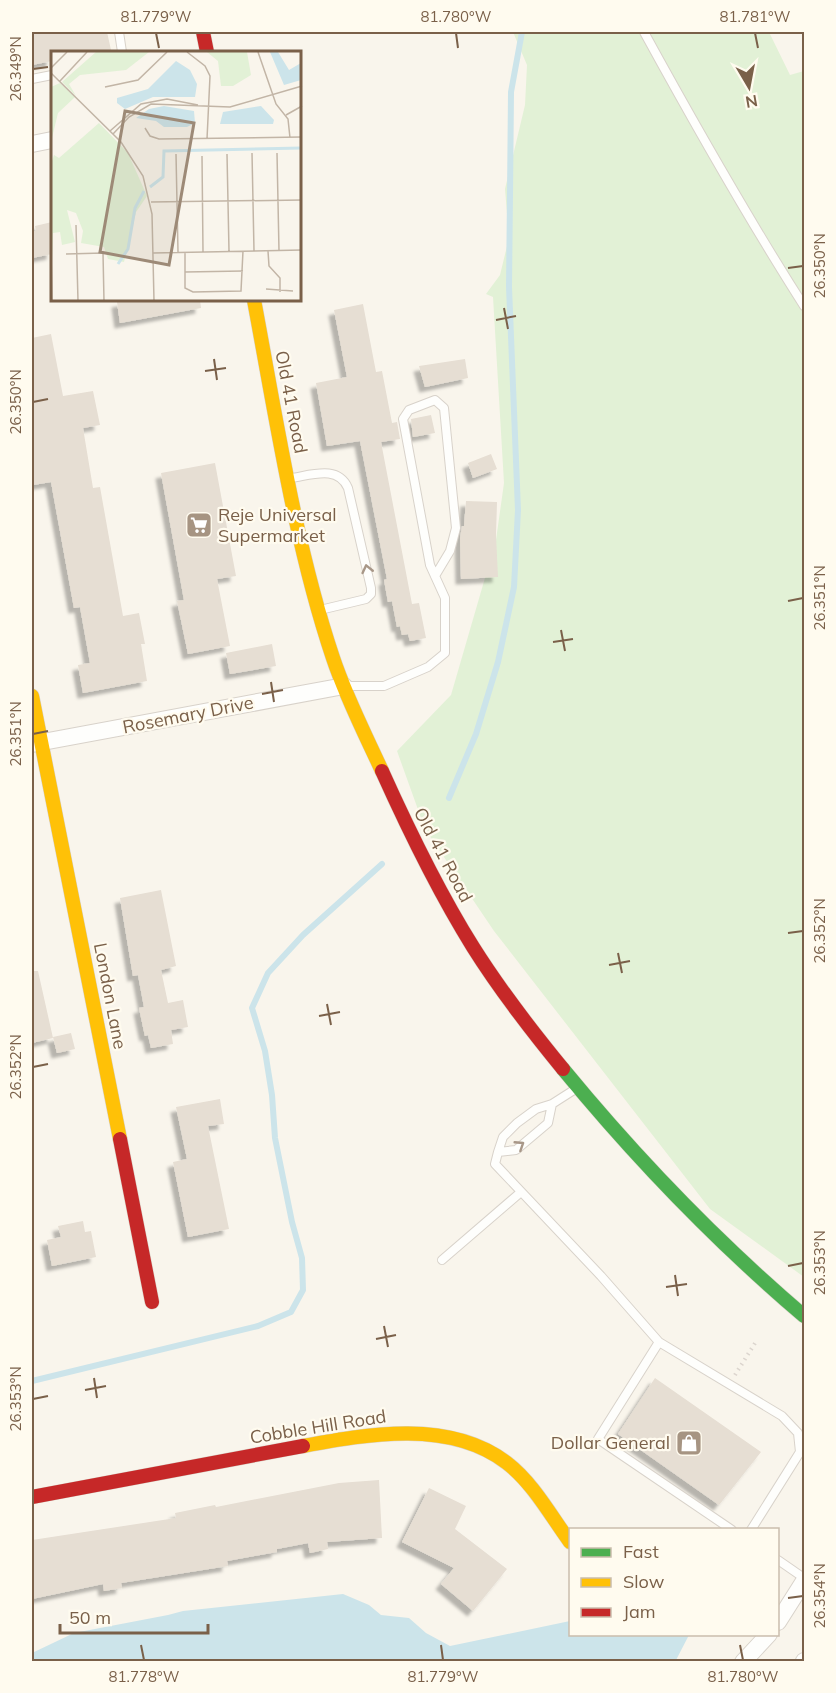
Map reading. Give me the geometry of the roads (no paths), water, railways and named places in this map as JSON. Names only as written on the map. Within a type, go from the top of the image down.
[{"type":"street","points":[[203,32],[207,51]]},
{"type":"street","points":[[32,144],[51,140]]},
{"type":"street","name":"Old 41 Road","points":[[254,302],[287,478],[333,658],[402,817],[462,930],[499,985],[610,1128],[663,1186],[733,1255],[804,1316]]},
{"type":"street","name":"Rosemary Drive","points":[[36,743],[344,686]]},
{"type":"street","name":"London Lane","points":[[32,696],[36,743],[152,1302]]},
{"type":"street","name":"Cobble Hill Road","points":[[32,1497],[352,1437],[383,1433],[411,1433],[462,1442],[488,1451],[508,1464],[569,1541]]},
{"type":"street","points":[[779,1619],[804,1580]]},
{"type":"street","points":[[742,1662],[768,1636]]},
{"type":"lane","points":[[119,32],[123,51]]},
{"type":"lane","points":[[644,32],[764,244],[804,306]]},
{"type":"lane","points":[[32,79],[51,75]]},
{"type":"lane","points":[[344,686],[384,686],[428,667],[445,653],[445,598],[435,576],[430,565],[403,420],[409,410],[435,400],[444,408],[456,528],[450,551],[435,576]]},
{"type":"lane","points":[[287,478],[338,474],[345,480],[348,488],[371,594],[366,599],[320,610]]},
{"type":"lane","points":[[578,1087],[552,1104],[536,1109],[518,1123],[503,1137],[495,1164],[602,1275],[659,1342],[782,1416],[798,1433],[800,1452],[752,1528]]},
{"type":"lane","points":[[498,1152],[516,1150],[548,1123],[552,1104]]},
{"type":"lane","points":[[442,1260],[521,1192]]},
{"type":"lane","points":[[659,1342],[598,1439],[729,1528]]},
{"type":"lane","points":[[779,1561],[804,1580]]},
{"type":"water","points":[[343,1594],[369,1605],[381,1615],[409,1618],[426,1633],[450,1646],[569,1621],[569,1636],[688,1636],[675,1662],[32,1661],[32,1653],[74,1633],[183,1611]]},
{"type":"waterway","points":[[449,798],[476,734],[498,662],[514,587],[518,510],[509,287],[511,92],[522,32]]},
{"type":"waterway","points":[[32,1381],[258,1326],[291,1312],[303,1290],[302,1258],[292,1222],[275,1138],[272,1095],[265,1051],[252,1008],[268,973],[303,935],[382,864]]},
{"type":"place","name":"Reje Universal Supermarket","points":[[199,525]]},
{"type":"place","name":"Dollar General","points":[[689,1443]]}]
